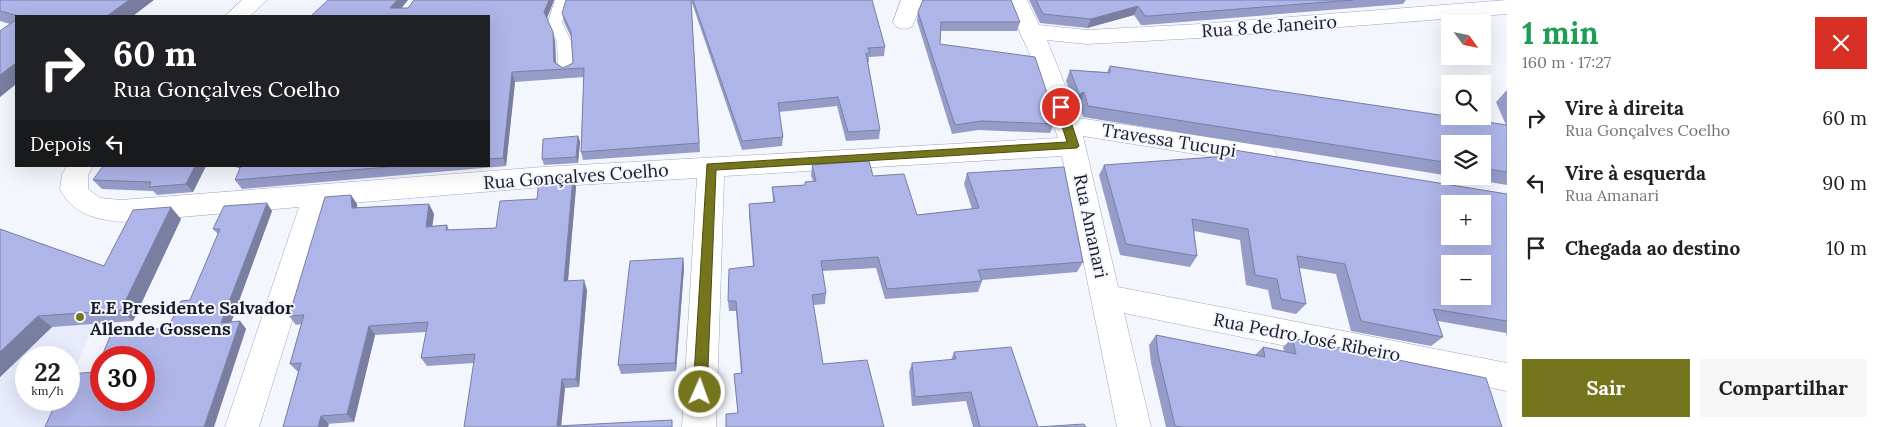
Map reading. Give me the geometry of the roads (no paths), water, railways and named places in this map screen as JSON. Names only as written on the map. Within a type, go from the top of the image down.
[{"type":"street","points":[[237,15],[256,0]]},
{"type":"street","points":[[904,22],[912,0]]},
{"type":"street","name":"Rua Amanari","points":[[1016,0],[1036,42],[1071,135],[1134,427]]},
{"type":"street","name":"Rua 8 de Janeiro","points":[[1036,42],[1507,7]]},
{"type":"street","name":"Travessa Tucupi","points":[[1071,135],[1286,159]]},
{"type":"street","name":"Rua Gonçalves Coelho","points":[[79,167],[75,175],[73,188],[81,200],[95,209],[121,211],[711,166],[1071,135]]},
{"type":"street","points":[[699,427],[711,166]]},
{"type":"street","points":[[242,427],[317,195]]},
{"type":"street","name":"Rua Pedro José Ribeiro","points":[[1107,297],[1507,377]]},
{"type":"lane","points":[[562,0],[555,22],[564,40],[566,71]]},
{"type":"place","name":"E.E Presidente Salvador Allende Gossens","points":[[80,317]]}]
